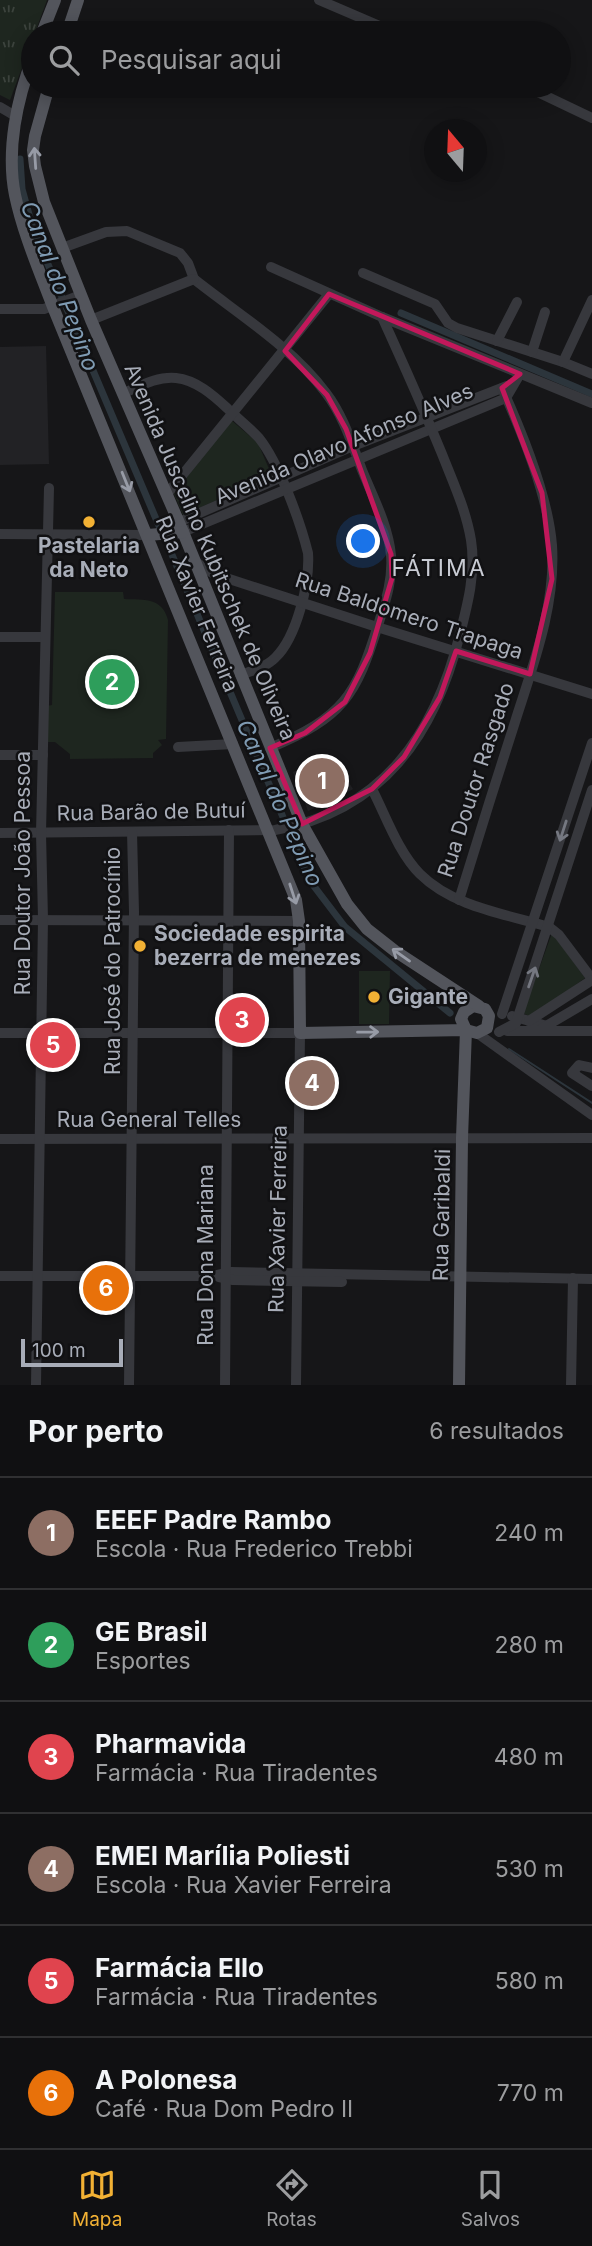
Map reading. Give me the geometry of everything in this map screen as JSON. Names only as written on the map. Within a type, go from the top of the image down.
[{"type":"main road","points":[[47,21],[55,0]]},
{"type":"main road","points":[[71,21],[78,0]]},
{"type":"main road","points":[[22,98],[17,117],[12,164],[14,193],[24,230],[56,306]]},
{"type":"main road","name":"Avenida Juscelino Kubitschek de Oliveira","points":[[46,98],[35,136],[34,158],[44,202],[77,297],[91,320],[181,527],[270,748],[297,825],[347,904],[367,929],[457,993],[483,1007]]},
{"type":"main road","name":"Rua Xavier Ferreira","points":[[56,306],[233,744],[272,830],[296,900],[299,921],[300,1033]]},
{"type":"main road","points":[[148,535],[169,533],[181,527]]},
{"type":"main road","points":[[300,1033],[473,1032],[489,1024],[489,1016],[483,1007],[473,1006],[464,1012],[461,1019],[473,1032]]},
{"type":"main road","name":"Rua Garibaldi","points":[[460,1385],[465,1045],[473,1032]]},
{"type":"street","points":[[319,0],[368,21]]},
{"type":"street","points":[[550,98],[592,118]]},
{"type":"street","points":[[0,107],[17,117]]},
{"type":"street","points":[[62,248],[106,232],[127,231],[180,253],[188,263],[194,279],[309,373],[327,395],[358,459],[386,530],[392,578],[359,679],[345,702],[305,733],[270,748]]},
{"type":"street","points":[[271,267],[516,379],[592,403]]},
{"type":"street","points":[[363,273],[435,304],[448,323],[457,328],[592,373]]},
{"type":"street","points":[[91,320],[194,279]]},
{"type":"street","points":[[167,494],[329,294]]},
{"type":"street","points":[[0,309],[56,306],[77,297]]},
{"type":"street","points":[[497,341],[517,302]]},
{"type":"street","points":[[563,362],[590,308]]},
{"type":"street","points":[[532,352],[545,312]]},
{"type":"street","name":"Rua Barão de Butuí","points":[[0,833],[272,830],[297,825],[349,803],[372,789],[404,757],[440,697],[456,651],[471,592],[473,554],[467,520],[427,416],[382,317]]},
{"type":"street","points":[[124,393],[160,379],[176,378],[205,390],[259,439],[280,478],[308,553],[309,564],[302,602],[284,648],[264,666],[240,676]]},
{"type":"street","name":"Avenida Olavo Afonso Alves","points":[[181,527],[285,491],[431,428],[504,393],[516,379]]},
{"type":"street","name":"Avenida Olavo Afonso Alves","points":[[181,527],[352,446],[427,416],[504,393]]},
{"type":"street","name":"Rua Doutor Rasgado","points":[[459,900],[530,674],[548,610],[552,579],[552,545],[542,493],[504,393]]},
{"type":"street","name":"Rua Doutor João Pessoa","points":[[36,1385],[43,919],[41,833],[49,488]]},
{"type":"street","points":[[0,534],[148,535]]},
{"type":"street","name":"Rua Baldomero Trapaga","points":[[193,560],[214,574],[592,694]]},
{"type":"street","points":[[204,587],[204,580],[214,574]]},
{"type":"street","points":[[0,637],[45,637]]},
{"type":"street","points":[[502,1014],[592,743]]},
{"type":"street","points":[[178,747],[233,744]]},
{"type":"street","points":[[0,755],[43,755]]},
{"type":"street","points":[[372,789],[419,874],[459,900],[549,927],[559,935],[592,980],[524,1023],[499,1032],[473,1032]]},
{"type":"street","points":[[524,1023],[549,927],[592,790]]},
{"type":"street","points":[[570,809],[584,813]]},
{"type":"street","name":"Rua Dona Mariana","points":[[225,1385],[220,1276],[225,1139],[229,830]]},
{"type":"street","name":"Rua José do Patrocínio","points":[[129,1385],[133,1139],[132,832]]},
{"type":"street","points":[[0,920],[299,921]]},
{"type":"street","points":[[547,1026],[592,999]]},
{"type":"street","points":[[483,1007],[524,1023],[572,1029],[592,1031],[524,1023]]},
{"type":"street","points":[[571,1013],[567,1024],[572,1029]]},
{"type":"street","points":[[0,1032],[300,1033]]},
{"type":"street","points":[[473,1032],[592,1115]]},
{"type":"street","name":"Rua Xavier Ferreira","points":[[296,1385],[300,1033]]},
{"type":"street","points":[[592,1068],[579,1065],[572,1073],[592,1086]]},
{"type":"street","name":"Rua General Telles","points":[[0,1139],[592,1138]]},
{"type":"street","points":[[0,1276],[526,1281],[592,1279]]},
{"type":"street","points":[[573,1281],[592,1285]]},
{"type":"street","points":[[571,1385],[573,1281]]},
{"type":"highlighted area","points":[[329,294],[520,374],[502,388],[542,493],[552,579],[530,674],[456,651],[440,697],[404,757],[372,789],[302,824],[270,748],[305,733],[345,702],[370,653],[392,578],[391,554],[346,429],[327,395],[285,351]]},
{"type":"shaded area","points":[[46,346],[49,464],[0,465],[0,347]]},
{"type":"shaded area","points":[[332,756],[353,789],[308,811],[293,772]]},
{"type":"green space","points":[[0,0],[47,0],[39,21],[21,21],[21,70],[10,100],[0,95]]},
{"type":"green space","points":[[231,420],[258,443],[272,476],[183,515],[174,494]]},
{"type":"green space","points":[[55,592],[123,592],[124,599],[151,601],[165,613],[168,620],[166,739],[158,740],[162,745],[153,753],[153,758],[70,759],[70,754],[55,742],[47,742],[47,706],[52,705]]},
{"type":"green space","points":[[552,933],[585,978],[531,1017],[523,1013]]},
{"type":"green space","name":"Gigante","points":[[359,971],[390,971],[389,1024],[359,1024]]},
{"type":"waterway","name":"Canal do Pepino","points":[[20,159],[22,189],[33,229],[159,526]]},
{"type":"waterway","points":[[401,313],[592,394]]},
{"type":"waterway","name":"Canal do Pepino","points":[[170,550],[310,881],[345,927],[450,1013]]},
{"type":"waterway","name":"Canal do Pepino","points":[[509,1049],[592,1103]]},
{"type":"place","name":"Pastelaria da Neto","points":[[89,522]]},
{"type":"place","name":"GE Brasil","points":[[112,682]]},
{"type":"place","name":"EEEF Padre Rambo","points":[[322,781]]},
{"type":"place","name":"Sociedade espirita bezerra de menezes","points":[[140,946]]},
{"type":"place","name":"Gigante","points":[[374,997]]},
{"type":"place","name":"Pharmavida","points":[[242,1020]]},
{"type":"place","name":"Farmácia Ello","points":[[53,1045]]},
{"type":"place","name":"EMEI Marília Poliesti","points":[[312,1083]]},
{"type":"place","name":"A Polonesa","points":[[106,1288]]},
{"type":"district","name":"FÁTIMA","points":[[439,568]]}]
